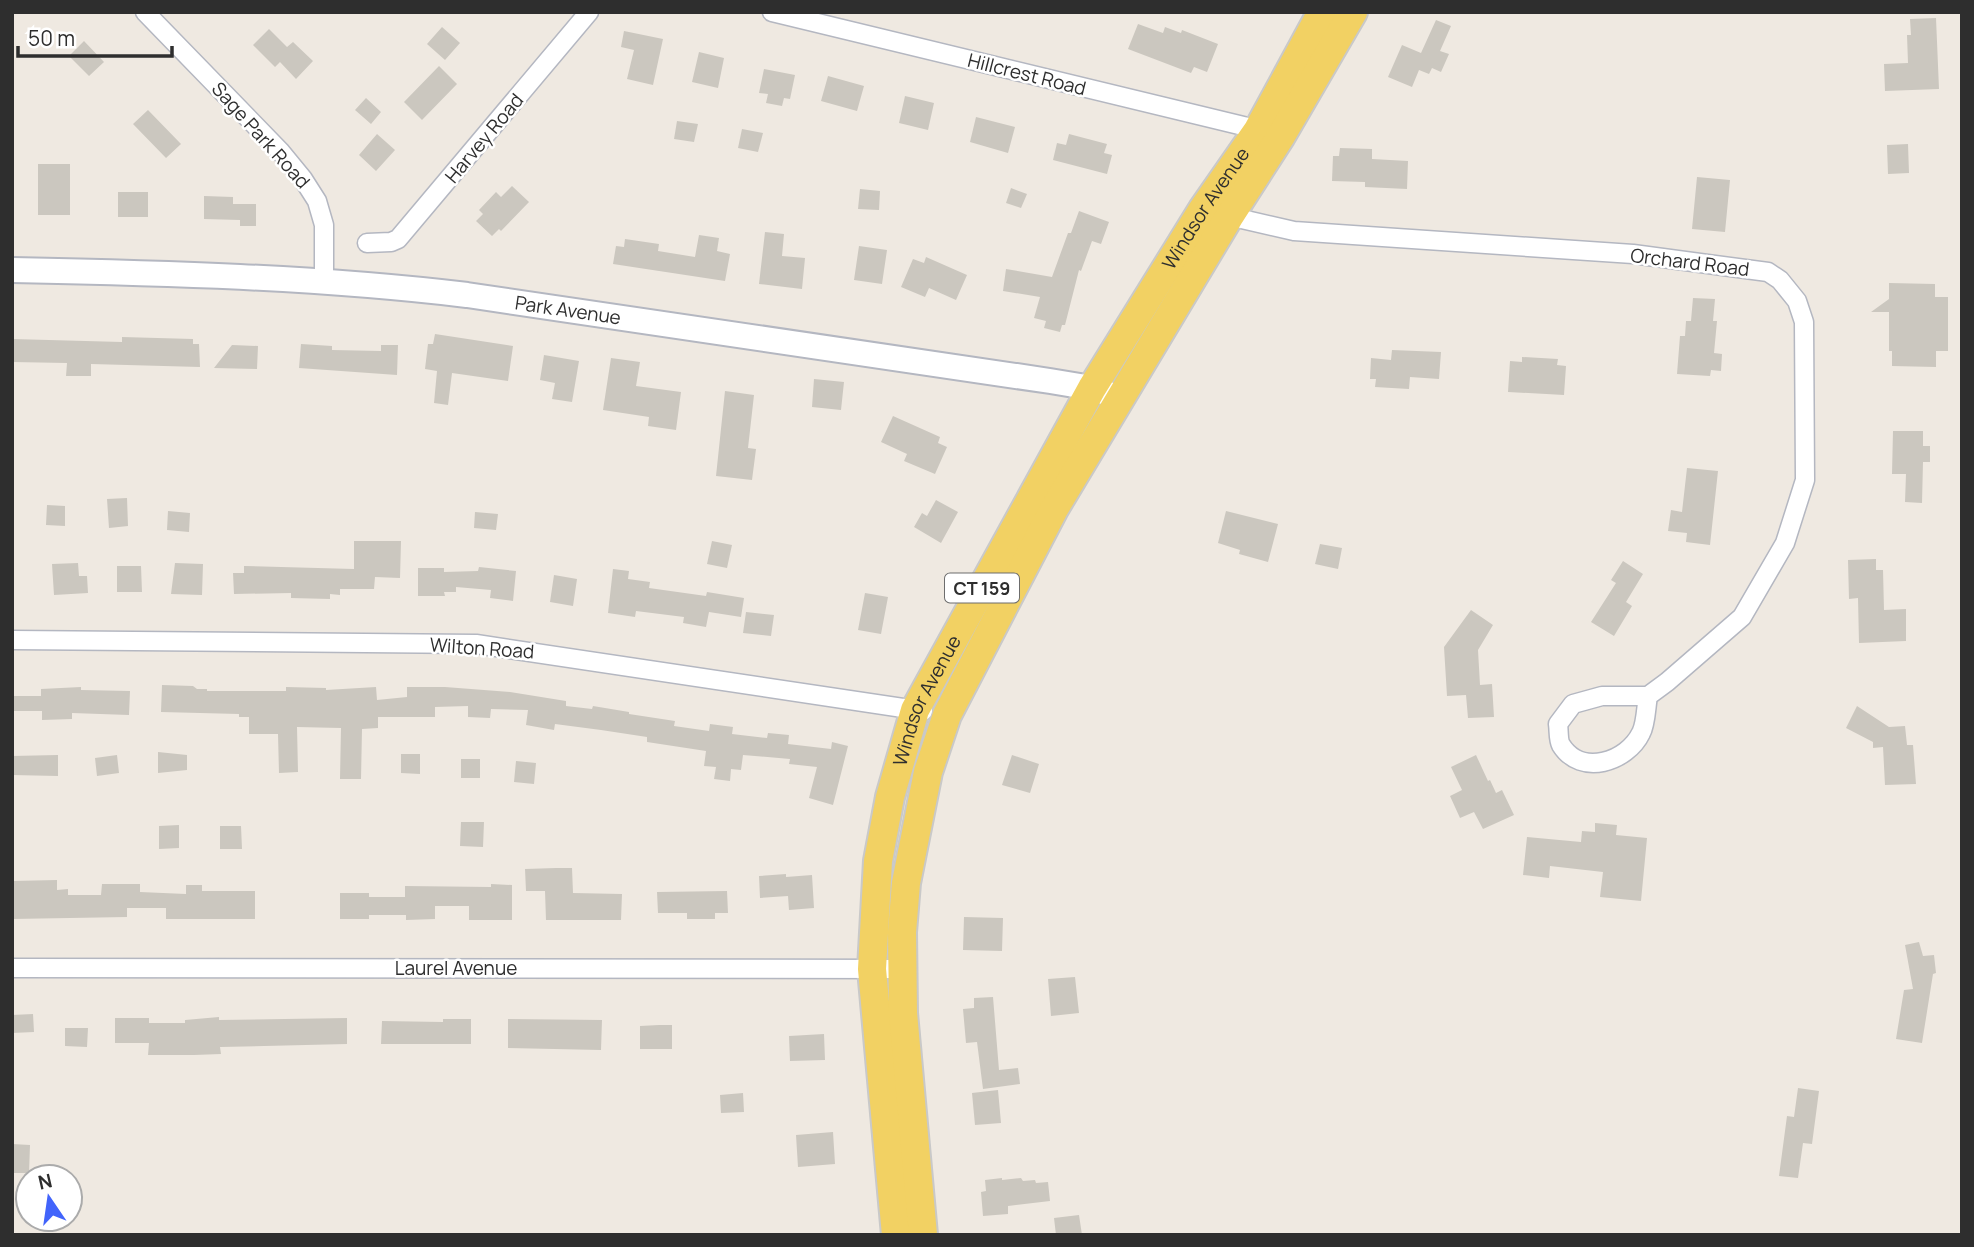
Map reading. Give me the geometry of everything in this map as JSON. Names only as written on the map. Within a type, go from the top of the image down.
[{"type":"main road","name":"Windsor Avenue","points":[[1270,133],[1322,12]]},
{"type":"main road","name":"Windsor Avenue","points":[[896,1235],[872,969],[878,861],[890,797],[915,710],[1092,388],[1353,12]]},
{"type":"main road","name":"Windsor Avenue","points":[[923,1235],[901,969],[906,883],[928,772],[947,715],[1047,522],[1120,398],[1216,213]]},
{"type":"main road","name":"Park Avenue","points":[[12,270],[218,275],[392,286],[1092,388],[1120,398]]},
{"type":"street","name":"Sage Park Road","points":[[145,12],[280,151],[303,179],[317,201],[324,225],[324,282]]},
{"type":"street","name":"Harvey Road","points":[[367,243],[398,239],[589,12]]},
{"type":"street","name":"Hillcrest Road","points":[[772,12],[1270,133]]},
{"type":"street","name":"Orchard Road","points":[[1216,213],[1294,231],[1633,254],[1768,272],[1780,280],[1797,301],[1804,322],[1805,480],[1797,509],[1785,543],[1742,617],[1648,696]]},
{"type":"street","name":"Wilton Road","points":[[12,640],[476,644],[947,715]]},
{"type":"street","points":[[1602,696],[1648,696],[1642,733],[1625,753],[1596,764],[1577,761],[1560,744],[1558,724],[1573,704],[1602,696]]},
{"type":"street","name":"Laurel Avenue","points":[[12,968],[901,969]]},
{"type":"building","points":[[1936,18],[1939,89],[1885,91],[1884,64],[1908,63],[1907,35],[1911,35],[1910,19]]},
{"type":"building","points":[[1436,20],[1451,26],[1440,51],[1449,54],[1441,72],[1432,68],[1429,74],[1419,70],[1412,87],[1388,77],[1402,45],[1421,53]]},
{"type":"building","points":[[1138,24],[1163,33],[1165,27],[1181,33],[1182,30],[1218,44],[1207,72],[1194,67],[1191,73],[1128,49]]},
{"type":"building","points":[[442,27],[460,43],[445,60],[427,44]]},
{"type":"building","points":[[269,29],[287,47],[293,42],[313,61],[296,79],[280,62],[275,67],[253,45]]},
{"type":"building","points":[[624,31],[663,39],[653,85],[627,79],[634,50],[621,47]]},
{"type":"building","points":[[84,41],[104,62],[89,76],[69,56]]},
{"type":"building","points":[[699,52],[724,58],[718,88],[692,82]]},
{"type":"building","points":[[439,66],[457,84],[422,120],[404,102]]},
{"type":"building","points":[[764,69],[795,75],[790,99],[784,98],[782,106],[766,103],[768,94],[759,93]]},
{"type":"building","points":[[828,76],[864,86],[857,111],[821,101]]},
{"type":"building","points":[[905,96],[934,103],[928,130],[899,123]]},
{"type":"building","points":[[366,98],[381,112],[371,124],[355,110]]},
{"type":"building","points":[[148,110],[181,144],[166,158],[133,124]]},
{"type":"building","points":[[976,117],[1015,127],[1008,153],[970,142]]},
{"type":"building","points":[[677,121],[698,124],[694,142],[674,139]]},
{"type":"building","points":[[742,129],[763,133],[758,152],[738,148]]},
{"type":"building","points":[[377,134],[395,150],[376,171],[359,155]]},
{"type":"building","points":[[1069,134],[1107,144],[1104,153],[1112,155],[1107,174],[1053,160],[1057,143],[1066,145]]},
{"type":"building","points":[[1908,144],[1909,173],[1888,174],[1887,145]]},
{"type":"building","points":[[1340,148],[1372,149],[1372,159],[1408,161],[1407,189],[1365,187],[1365,182],[1332,181],[1333,156],[1339,156]]},
{"type":"building","points":[[38,164],[70,164],[70,215],[38,215]]},
{"type":"building","points":[[1697,177],[1730,180],[1725,232],[1692,229]]},
{"type":"building","points":[[512,186],[529,202],[501,231],[499,229],[492,236],[476,221],[483,214],[479,210],[496,192],[501,197]]},
{"type":"building","points":[[1011,188],[1027,194],[1021,208],[1006,203]]},
{"type":"building","points":[[860,189],[880,191],[879,210],[858,209]]},
{"type":"building","points":[[118,192],[148,192],[148,217],[118,217]]},
{"type":"building","points":[[204,196],[233,197],[233,204],[256,204],[256,226],[240,226],[240,220],[204,219]]},
{"type":"building","points":[[1079,211],[1109,222],[1101,244],[1092,241],[1081,271],[1079,270],[1065,325],[1062,325],[1060,332],[1044,328],[1046,321],[1034,318],[1040,297],[1003,291],[1006,269],[1052,277]]},
{"type":"building","points":[[765,232],[784,234],[782,256],[805,258],[802,289],[759,284]]},
{"type":"building","points":[[699,235],[719,238],[717,251],[730,254],[725,281],[613,264],[616,246],[624,247],[625,239],[659,244],[658,251],[695,257]]},
{"type":"building","points":[[859,246],[887,250],[882,284],[854,280]]},
{"type":"building","points":[[926,257],[967,275],[956,300],[929,288],[925,297],[901,287],[913,259],[924,263]]},
{"type":"building","points":[[1889,283],[1935,284],[1935,297],[1948,297],[1948,351],[1936,351],[1936,367],[1892,366],[1892,351],[1889,351],[1889,312],[1871,312],[1889,299]]},
{"type":"building","points":[[1693,298],[1715,299],[1713,321],[1717,321],[1714,353],[1722,354],[1721,371],[1711,370],[1710,376],[1677,374],[1680,336],[1685,336],[1686,321],[1691,321]]},
{"type":"building","points":[[435,334],[513,346],[508,381],[452,373],[448,405],[434,403],[437,371],[425,369],[428,344],[433,344]]},
{"type":"building","points":[[122,337],[193,339],[193,344],[199,344],[200,367],[91,364],[91,376],[66,376],[67,363],[12,362],[12,339],[122,342]]},
{"type":"building","points":[[301,344],[332,346],[332,350],[381,351],[381,345],[398,345],[397,375],[299,368]]},
{"type":"building","points":[[232,345],[258,346],[257,369],[214,368]]},
{"type":"building","points":[[1392,350],[1441,352],[1439,379],[1410,377],[1409,389],[1375,387],[1376,379],[1370,379],[1371,358],[1391,360]]},
{"type":"building","points":[[544,355],[579,361],[572,402],[552,399],[555,383],[540,380]]},
{"type":"building","points":[[1522,357],[1558,359],[1557,365],[1566,366],[1564,395],[1508,392],[1510,361],[1522,362]]},
{"type":"building","points":[[611,358],[640,362],[636,386],[681,392],[676,430],[648,426],[649,417],[603,410]]},
{"type":"building","points":[[814,379],[844,382],[841,410],[812,407]]},
{"type":"building","points":[[725,391],[754,395],[748,448],[756,449],[752,480],[716,476]]},
{"type":"building","points":[[893,416],[940,437],[938,443],[947,447],[935,474],[904,461],[907,454],[881,442]]},
{"type":"building","points":[[1893,431],[1923,431],[1923,446],[1930,446],[1930,462],[1923,462],[1922,503],[1905,502],[1906,474],[1892,474]]},
{"type":"building","points":[[1687,468],[1718,471],[1710,545],[1686,542],[1687,533],[1668,531],[1671,510],[1682,512]]},
{"type":"building","points":[[127,498],[128,526],[109,528],[107,499]]},
{"type":"building","points":[[936,500],[958,512],[941,543],[914,527],[922,513],[927,516]]},
{"type":"building","points":[[47,505],[65,506],[65,526],[46,525]]},
{"type":"building","points":[[168,511],[190,513],[189,532],[167,530]]},
{"type":"building","points":[[1226,511],[1278,524],[1268,562],[1239,554],[1240,550],[1218,543]]},
{"type":"building","points":[[475,512],[498,514],[496,530],[474,528]]},
{"type":"building","points":[[354,541],[401,541],[400,578],[375,577],[374,589],[340,589],[340,595],[330,594],[330,599],[291,598],[291,593],[234,594],[233,573],[244,573],[244,566],[354,569]]},
{"type":"building","points":[[712,541],[732,545],[727,568],[707,564]]},
{"type":"building","points":[[1320,544],[1342,548],[1338,569],[1315,564]]},
{"type":"building","points":[[1876,559],[1876,570],[1883,570],[1884,610],[1906,609],[1906,641],[1859,643],[1858,598],[1849,599],[1848,560]]},
{"type":"building","points":[[1623,561],[1643,574],[1626,602],[1632,606],[1614,636],[1591,622],[1616,583],[1611,580]]},
{"type":"building","points":[[78,563],[79,576],[87,576],[88,593],[54,595],[52,564]]},
{"type":"building","points":[[175,563],[203,564],[202,595],[171,594]]},
{"type":"building","points":[[117,566],[141,566],[142,592],[117,592]]},
{"type":"building","points":[[479,567],[516,571],[513,601],[490,598],[491,590],[456,587],[456,592],[444,592],[445,596],[418,596],[418,568],[444,568],[444,572],[478,571]]},
{"type":"building","points":[[613,569],[629,571],[628,579],[650,582],[649,588],[744,598],[741,617],[709,612],[706,627],[683,623],[684,617],[636,611],[635,617],[608,613]]},
{"type":"building","points":[[554,575],[577,579],[573,606],[550,602]]},
{"type":"building","points":[[865,593],[888,597],[881,634],[858,630]]},
{"type":"building","points":[[1471,610],[1493,625],[1478,650],[1480,685],[1492,684],[1494,717],[1468,718],[1466,695],[1447,696],[1444,647]]},
{"type":"building","points":[[746,612],[774,615],[771,636],[743,633]]},
{"type":"building","points":[[162,685],[193,686],[207,691],[286,691],[286,687],[326,690],[376,687],[377,700],[407,697],[407,687],[510,692],[566,701],[566,706],[592,709],[593,706],[675,721],[674,726],[709,731],[710,724],[733,727],[732,734],[767,738],[768,733],[789,735],[788,744],[831,749],[832,742],[848,746],[833,805],[809,798],[817,767],[789,764],[790,759],[743,755],[741,770],[731,769],[730,781],[714,779],[716,767],[704,766],[706,751],[647,742],[647,737],[601,730],[555,724],[554,730],[526,725],[528,710],[491,709],[490,718],[468,717],[468,706],[435,707],[435,717],[378,717],[378,728],[362,729],[361,779],[340,779],[341,728],[297,727],[298,772],[279,773],[278,734],[249,734],[249,717],[239,717],[239,714],[161,712]]},
{"type":"building","points":[[81,687],[81,690],[130,691],[129,715],[72,713],[72,719],[42,720],[42,711],[12,711],[12,696],[41,696],[41,689]]},
{"type":"building","points":[[1857,706],[1889,727],[1905,726],[1907,745],[1913,745],[1916,784],[1885,785],[1883,747],[1873,748],[1873,742],[1846,728]]},
{"type":"building","points":[[158,752],[187,755],[187,770],[158,773]]},
{"type":"building","points":[[401,754],[420,754],[420,774],[401,773]]},
{"type":"building","points":[[58,755],[58,776],[12,775],[12,756]]},
{"type":"building","points":[[117,755],[119,773],[97,776],[95,758]]},
{"type":"building","points":[[1012,755],[1039,764],[1030,793],[1002,785]]},
{"type":"building","points":[[1476,755],[1488,781],[1490,780],[1496,793],[1502,790],[1514,815],[1483,829],[1474,812],[1460,818],[1450,796],[1462,790],[1451,767]]},
{"type":"building","points":[[461,759],[480,759],[480,778],[461,778]]},
{"type":"building","points":[[516,761],[536,763],[534,784],[514,782]]},
{"type":"building","points":[[461,822],[484,822],[483,847],[460,846]]},
{"type":"building","points":[[1595,823],[1617,825],[1616,835],[1647,838],[1641,901],[1600,897],[1603,872],[1550,866],[1549,878],[1523,875],[1527,837],[1581,842],[1582,831],[1595,832]]},
{"type":"building","points":[[179,825],[179,848],[159,849],[159,826]]},
{"type":"building","points":[[220,826],[241,826],[242,849],[220,849]]},
{"type":"building","points":[[572,868],[573,893],[622,894],[621,920],[546,920],[545,891],[526,891],[525,869]]},
{"type":"building","points":[[786,874],[786,877],[812,875],[814,908],[789,910],[788,896],[760,898],[759,876]]},
{"type":"building","points":[[57,880],[57,890],[68,889],[68,895],[101,895],[102,884],[140,884],[140,892],[186,894],[186,885],[202,885],[202,891],[255,891],[255,919],[166,919],[166,908],[127,908],[127,917],[12,919],[12,881]]},
{"type":"building","points":[[491,884],[512,885],[512,920],[469,920],[469,906],[435,906],[435,919],[406,920],[406,915],[369,915],[369,919],[340,919],[340,893],[369,893],[369,897],[405,897],[405,886],[491,887]]},
{"type":"building","points":[[727,891],[728,913],[715,913],[715,919],[687,919],[687,913],[658,913],[657,892]]},
{"type":"building","points":[[964,917],[1003,918],[1002,951],[963,950]]},
{"type":"building","points":[[1919,942],[1923,956],[1934,955],[1936,973],[1933,974],[1922,1043],[1896,1039],[1904,990],[1913,989],[1905,945]]},
{"type":"building","points":[[1075,977],[1079,1013],[1051,1016],[1048,979]]},
{"type":"building","points":[[993,997],[999,1070],[1018,1068],[1020,1084],[983,1089],[977,1042],[966,1043],[963,1009],[974,1008],[974,998]]},
{"type":"building","points":[[33,1014],[34,1032],[12,1033],[12,1015]]},
{"type":"building","points":[[219,1017],[219,1020],[347,1018],[347,1044],[220,1047],[221,1054],[148,1055],[149,1043],[115,1043],[115,1018],[149,1018],[149,1023],[185,1023],[185,1020]]},
{"type":"building","points":[[443,1019],[471,1019],[471,1044],[381,1044],[382,1021],[443,1022]]},
{"type":"building","points":[[508,1019],[602,1020],[601,1050],[508,1048]]},
{"type":"building","points":[[672,1025],[672,1049],[640,1049],[640,1026]]},
{"type":"building","points":[[65,1028],[88,1028],[87,1047],[65,1046]]},
{"type":"building","points":[[824,1034],[825,1060],[790,1061],[789,1036]]},
{"type":"building","points":[[1798,1088],[1819,1091],[1812,1144],[1803,1143],[1798,1178],[1779,1176],[1787,1116],[1794,1117]]},
{"type":"building","points":[[998,1090],[1001,1123],[975,1125],[972,1093]]},
{"type":"building","points":[[743,1093],[744,1112],[721,1113],[720,1095]]},
{"type":"building","points":[[833,1132],[835,1164],[798,1167],[796,1135]]},
{"type":"building","points":[[12,1144],[30,1145],[29,1163],[14,1163],[12,1173]]},
{"type":"building","points":[[1002,1178],[1048,1182],[1050,1201],[1008,1206],[1008,1214],[983,1216],[981,1192],[986,1191],[985,1180]]},
{"type":"building","points":[[1079,1215],[1082,1235],[1056,1235],[1054,1218]]}]
